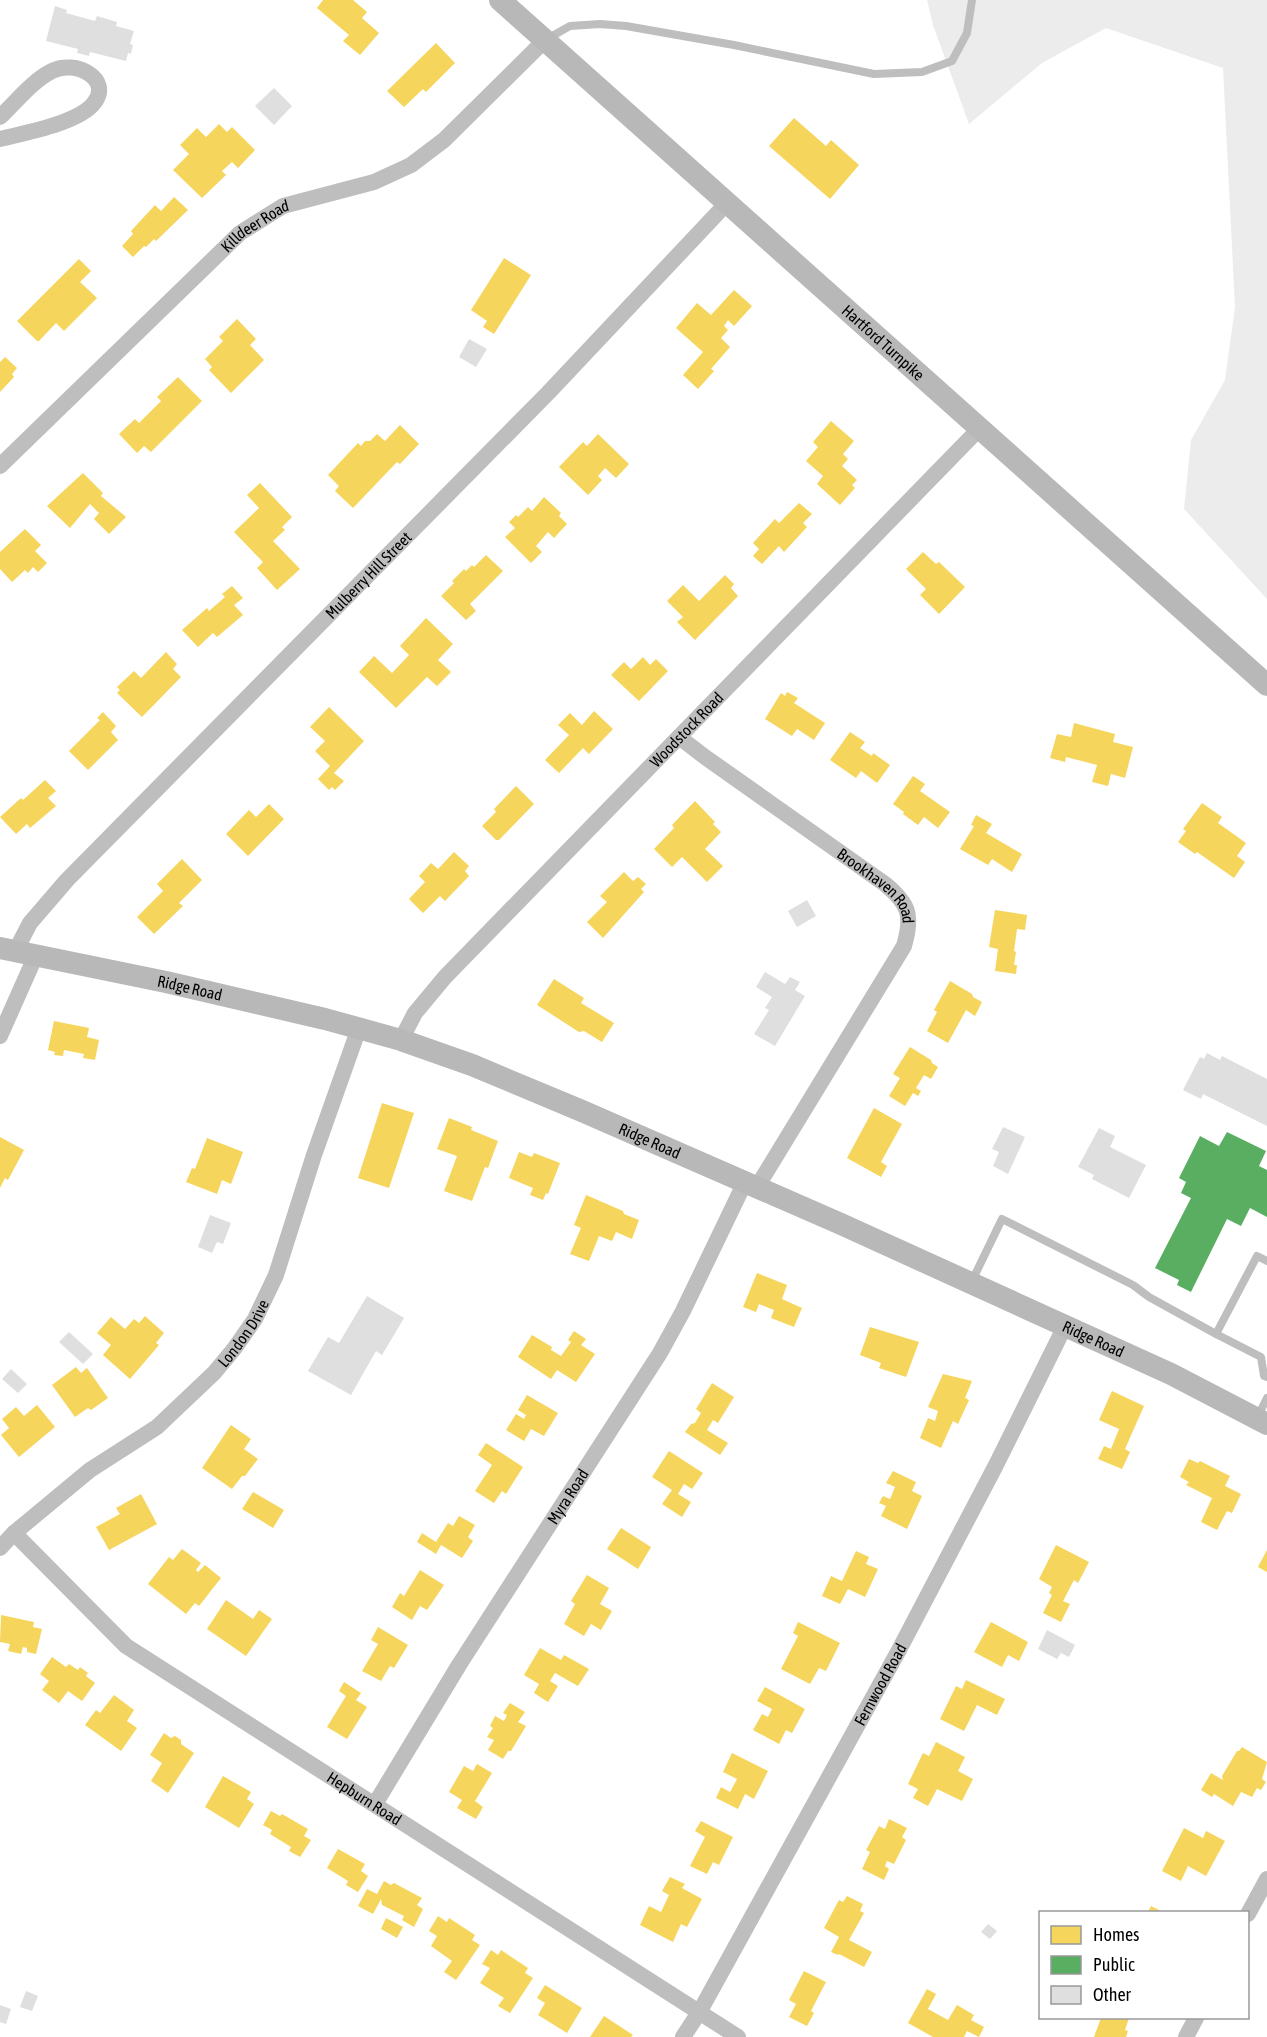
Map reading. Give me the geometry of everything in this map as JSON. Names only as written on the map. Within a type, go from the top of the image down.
[{"type":"main road","name":"Hartford Turnpike","points":[[500,0],[1267,685]]},
{"type":"main road","name":"Ridge Road","points":[[17,952],[252,1001],[401,1040],[530,1089],[751,1185],[1171,1374],[1262,1421]]},
{"type":"street","name":"Killdeer Road","points":[[0,465],[240,233],[283,206],[374,182],[411,165],[444,140],[544,41]]},
{"type":"street","points":[[0,117],[42,77],[54,70],[75,67],[94,77],[98,95],[94,104],[85,111],[57,124],[0,139]]},
{"type":"street","name":"Mulberry Hill Street","points":[[0,1036],[17,952],[30,924],[67,880],[548,393],[728,202]]},
{"type":"street","name":"Woodstock Road","points":[[401,1040],[415,1013],[445,977],[981,428]]},
{"type":"street","name":"Brookhaven Road","points":[[679,737],[885,884],[898,895],[908,910],[909,927],[904,946],[751,1185]]},
{"type":"street","name":"London Drive","points":[[0,1548],[14,1533],[90,1470],[157,1427],[214,1373],[255,1319],[276,1275],[314,1155],[359,1028]]},
{"type":"street","name":"Myra Road","points":[[375,1804],[459,1665],[660,1353],[751,1185]]},
{"type":"street","name":"Fernwood Road","points":[[683,2037],[700,2011],[909,1631],[996,1465],[1065,1326]]},
{"type":"street","name":"Hepburn Road","points":[[14,1533],[126,1646],[738,2037]]},
{"type":"street","points":[[1249,1912],[1267,1879]]},
{"type":"street","points":[[1186,2037],[1195,2019]]},
{"type":"lane","points":[[544,41],[570,26],[618,26],[734,45],[874,74],[922,72],[952,62],[967,33],[972,0]]},
{"type":"lane","points":[[971,1283],[1002,1219],[1133,1285],[1149,1297],[1261,1358],[1264,1376],[1267,1377]]},
{"type":"lane","points":[[1216,1334],[1257,1256],[1267,1261]]},
{"type":"lane","points":[[1262,1421],[1267,1398]]},
{"type":"shaded area","points":[[927,0],[1267,0],[1267,599],[1184,509],[1191,440],[1225,380],[1235,307],[1223,68],[1106,28],[1042,63],[969,124],[933,25]]},
{"type":"building: Homes","points":[[323,0],[353,0],[367,12],[362,18],[379,33],[360,55],[343,41],[349,35],[317,8]]},
{"type":"building: Homes","points":[[436,43],[455,63],[426,92],[423,89],[404,107],[387,91]]},
{"type":"building: Homes","points":[[794,118],[826,146],[831,140],[859,165],[830,199],[769,146]]},
{"type":"building: Homes","points":[[219,124],[227,132],[232,127],[255,150],[238,168],[232,162],[222,171],[226,175],[202,198],[173,170],[189,154],[180,145],[197,128],[206,137]]},
{"type":"building: Homes","points":[[174,197],[188,210],[156,241],[154,239],[133,257],[122,246],[133,234],[131,231],[155,205],[161,211]]},
{"type":"building: Homes","points":[[504,258],[531,275],[494,334],[483,327],[487,321],[471,310]]},
{"type":"building: Homes","points":[[79,259],[91,271],[80,282],[97,298],[64,331],[56,323],[37,341],[17,321]]},
{"type":"building: Homes","points":[[734,290],[752,306],[734,326],[728,320],[724,326],[728,330],[721,338],[730,347],[711,369],[714,371],[698,389],[683,375],[703,352],[676,328],[697,303],[711,315]]},
{"type":"building: Homes","points":[[237,319],[256,339],[250,345],[264,360],[231,393],[209,370],[212,367],[205,359],[223,341],[219,337]]},
{"type":"building: Homes","points":[[5,357],[17,368],[12,374],[14,377],[0,392],[0,362]]},
{"type":"building: Homes","points":[[178,377],[202,401],[151,452],[144,446],[137,453],[119,434],[135,419],[139,423],[161,401],[157,397]]},
{"type":"building: Homes","points":[[831,421],[854,441],[843,454],[848,459],[842,466],[857,480],[852,485],[855,488],[840,505],[817,484],[823,476],[806,461],[818,447],[813,442]]},
{"type":"building: Homes","points":[[400,425],[419,444],[400,464],[397,462],[353,508],[335,491],[339,486],[328,475],[358,443],[361,446],[377,434],[385,441]]},
{"type":"building: Homes","points":[[598,434],[629,464],[616,478],[605,468],[598,476],[602,480],[588,495],[559,467],[583,442],[587,446]]},
{"type":"building: Homes","points":[[83,473],[103,493],[101,496],[126,517],[109,534],[94,519],[99,513],[90,504],[70,528],[47,506]]},
{"type":"building: Homes","points":[[260,483],[292,517],[282,527],[285,530],[273,541],[300,569],[277,590],[257,568],[263,562],[234,532],[259,508],[247,495]]},
{"type":"building: Homes","points":[[544,497],[561,513],[559,516],[567,524],[554,538],[548,532],[536,546],[542,552],[531,563],[505,537],[515,528],[509,522],[528,507],[532,511]]},
{"type":"building: Homes","points":[[799,503],[812,514],[803,523],[807,527],[784,552],[779,546],[762,564],[753,556],[759,549],[753,543],[775,519],[779,523]]},
{"type":"building: Homes","points":[[25,529],[41,545],[35,551],[47,563],[38,572],[33,567],[28,573],[25,570],[12,582],[0,569],[0,552]]},
{"type":"building: Homes","points":[[923,552],[936,564],[939,562],[965,587],[939,614],[920,595],[926,589],[906,569]]},
{"type":"building: Homes","points":[[486,555],[503,571],[470,604],[476,611],[466,620],[441,596],[464,569],[466,571],[472,565],[474,567]]},
{"type":"building: Homes","points":[[725,575],[734,584],[731,588],[738,596],[695,640],[677,622],[683,617],[667,601],[683,585],[699,601]]},
{"type":"building: Homes","points":[[232,586],[243,598],[234,605],[243,615],[217,637],[213,633],[198,647],[182,630],[207,608],[209,611],[225,597],[222,594]]},
{"type":"building: Homes","points":[[426,618],[453,644],[438,660],[451,672],[437,686],[427,677],[396,708],[359,672],[374,656],[392,673],[409,655],[400,646]]},
{"type":"building: Homes","points":[[166,652],[177,664],[173,669],[181,677],[142,717],[117,693],[120,690],[117,687],[134,671],[141,678]]},
{"type":"building: Homes","points":[[643,657],[650,665],[656,659],[668,671],[639,701],[611,675],[624,662],[631,669]]},
{"type":"building: Homes","points":[[787,692],[798,698],[794,703],[825,723],[814,740],[797,729],[792,736],[765,719],[781,693],[785,696]]},
{"type":"building: Homes","points":[[329,707],[364,741],[334,773],[344,781],[335,790],[332,787],[329,790],[318,779],[330,766],[315,751],[325,741],[310,727]]},
{"type":"building: Homes","points":[[594,711],[613,729],[589,754],[583,748],[559,773],[545,760],[569,735],[558,725],[570,713],[582,725]]},
{"type":"building: Homes","points":[[103,712],[116,726],[111,732],[118,740],[88,770],[69,751],[100,720],[97,718]]},
{"type":"building: Homes","points":[[1074,723],[1115,734],[1113,742],[1133,747],[1125,778],[1111,774],[1108,786],[1092,782],[1097,765],[1066,757],[1065,762],[1050,758],[1057,734],[1071,737]]},
{"type":"building: Homes","points":[[850,732],[865,742],[860,748],[872,756],[873,753],[890,765],[877,783],[861,771],[856,778],[830,760]]},
{"type":"building: Homes","points":[[913,776],[925,784],[920,791],[950,812],[938,828],[924,817],[918,825],[893,804]]},
{"type":"building: Homes","points":[[45,780],[56,791],[48,798],[56,806],[30,828],[27,824],[16,834],[0,817]]},
{"type":"building: Homes","points":[[516,786],[534,804],[499,840],[496,840],[482,826],[496,812],[494,809]]},
{"type":"building: Homes","points":[[695,801],[715,822],[713,824],[721,832],[705,849],[723,866],[707,882],[682,857],[672,867],[654,849],[674,828],[672,825]]},
{"type":"building: Homes","points":[[1202,803],[1222,817],[1218,823],[1246,843],[1237,856],[1245,862],[1234,878],[1197,852],[1195,854],[1178,842],[1186,831],[1183,829]]},
{"type":"building: Homes","points":[[269,804],[284,819],[248,856],[226,834],[249,810],[256,817]]},
{"type":"building: Homes","points":[[976,815],[992,824],[986,833],[1022,854],[1012,872],[992,859],[988,865],[960,849],[974,826],[971,825]]},
{"type":"building: Homes","points":[[454,852],[469,866],[465,871],[469,876],[445,901],[440,896],[423,913],[409,899],[425,882],[419,876],[431,863],[438,869]]},
{"type":"building: Homes","points":[[182,859],[202,880],[179,903],[183,906],[154,934],[137,917],[163,891],[157,884]]},
{"type":"building: Homes","points":[[624,872],[633,881],[638,877],[646,884],[641,889],[644,892],[603,938],[587,922],[607,902],[600,896]]},
{"type":"building: Homes","points":[[995,910],[1027,915],[1025,930],[1017,929],[1014,951],[1016,952],[1014,965],[1017,965],[1016,974],[995,971],[998,949],[989,947]]},
{"type":"building: Homes","points":[[554,979],[584,998],[581,1003],[614,1023],[602,1042],[584,1031],[579,1032],[537,1005]]},
{"type":"building: Homes","points":[[950,981],[982,1002],[975,1016],[966,1010],[948,1043],[927,1031],[937,1012],[934,1010]]},
{"type":"building: Homes","points":[[54,1021],[89,1028],[87,1037],[99,1040],[95,1060],[83,1058],[84,1054],[64,1050],[63,1056],[54,1055],[55,1052],[48,1050]]},
{"type":"building: Homes","points":[[910,1047],[938,1067],[931,1079],[924,1075],[916,1088],[921,1091],[918,1096],[913,1093],[905,1106],[889,1096],[900,1078],[893,1074]]},
{"type":"building: Homes","points":[[382,1103],[414,1113],[389,1188],[358,1178]]},
{"type":"building: Homes","points":[[874,1108],[902,1124],[881,1162],[887,1166],[881,1177],[847,1158]]},
{"type":"building: Homes","points":[[449,1118],[498,1141],[472,1201],[444,1191],[457,1156],[437,1149]]},
{"type":"building: Homes","points":[[0,1137],[24,1150],[8,1180],[5,1178],[0,1188]]},
{"type":"building: Homes","points":[[207,1138],[243,1152],[231,1184],[222,1180],[217,1194],[186,1182],[192,1168],[195,1169]]},
{"type":"building: Homes","points":[[519,1152],[532,1157],[534,1153],[560,1163],[548,1194],[546,1193],[543,1200],[530,1195],[533,1188],[509,1178]]},
{"type":"building: Homes","points":[[586,1195],[639,1220],[632,1239],[616,1232],[612,1241],[599,1236],[589,1261],[570,1254],[581,1228],[574,1225]]},
{"type":"building: Homes","points":[[757,1273],[787,1285],[782,1299],[802,1308],[794,1327],[771,1318],[774,1310],[759,1304],[756,1312],[743,1307]]},
{"type":"building: Homes","points":[[145,1316],[164,1333],[156,1343],[159,1345],[130,1379],[103,1355],[111,1345],[97,1333],[111,1317],[125,1329],[134,1319],[139,1323]]},
{"type":"building: Homes","points":[[870,1327],[919,1342],[906,1377],[879,1368],[881,1363],[860,1355]]},
{"type":"building: Homes","points":[[574,1331],[586,1339],[581,1345],[595,1354],[576,1382],[557,1370],[551,1379],[518,1357],[532,1335],[552,1347],[551,1350],[561,1356],[571,1342],[568,1340]]},
{"type":"building: Homes","points":[[76,1367],[81,1373],[87,1368],[108,1398],[91,1410],[88,1408],[75,1417],[52,1385]]},
{"type":"building: Homes","points":[[943,1374],[972,1381],[965,1398],[969,1400],[958,1424],[953,1421],[941,1448],[920,1438],[928,1418],[935,1421],[938,1411],[928,1407]]},
{"type":"building: Homes","points":[[712,1383],[734,1397],[718,1423],[713,1420],[707,1430],[728,1443],[720,1455],[685,1432],[691,1424],[695,1423],[701,1413],[696,1409]]},
{"type":"building: Homes","points":[[1112,1391],[1144,1406],[1125,1449],[1130,1452],[1122,1469],[1098,1459],[1104,1446],[1111,1449],[1119,1429],[1099,1420]]},
{"type":"building: Homes","points":[[527,1395],[558,1413],[544,1436],[531,1429],[524,1441],[506,1430],[516,1414],[524,1419],[526,1415],[518,1410]]},
{"type":"building: Homes","points":[[37,1405],[55,1427],[19,1457],[1,1435],[9,1428],[2,1419],[16,1407],[24,1416]]},
{"type":"building: Homes","points":[[231,1425],[251,1439],[244,1449],[258,1459],[232,1489],[202,1468]]},
{"type":"building: Homes","points":[[486,1443],[523,1467],[506,1494],[502,1491],[494,1503],[475,1491],[492,1465],[478,1455]]},
{"type":"building: Homes","points":[[669,1451],[703,1473],[692,1489],[684,1484],[678,1494],[691,1502],[682,1517],[662,1504],[672,1490],[652,1477]]},
{"type":"building: Homes","points":[[1189,1459],[1198,1463],[1200,1461],[1230,1476],[1225,1486],[1241,1494],[1232,1513],[1227,1511],[1217,1530],[1201,1522],[1212,1498],[1186,1485],[1189,1482],[1180,1477]]},
{"type":"building: Homes","points":[[893,1471],[916,1482],[912,1491],[922,1496],[907,1529],[881,1516],[886,1506],[879,1503],[883,1496],[890,1499],[895,1487],[886,1483]]},
{"type":"building: Homes","points":[[253,1492],[284,1510],[273,1528],[242,1509]]},
{"type":"building: Homes","points":[[141,1494],[157,1524],[109,1550],[96,1527],[120,1514],[116,1508]]},
{"type":"building: Homes","points":[[459,1516],[475,1525],[468,1537],[473,1541],[462,1558],[441,1545],[436,1554],[417,1542],[422,1533],[436,1542],[448,1523],[453,1526]]},
{"type":"building: Homes","points":[[621,1528],[651,1547],[638,1569],[607,1549]]},
{"type":"building: Homes","points":[[1056,1545],[1089,1562],[1078,1583],[1074,1580],[1063,1601],[1070,1604],[1061,1622],[1043,1613],[1052,1595],[1049,1593],[1052,1587],[1039,1579]]},
{"type":"building: Homes","points":[[182,1549],[201,1563],[196,1570],[198,1572],[205,1565],[221,1578],[199,1606],[195,1603],[186,1614],[148,1584],[169,1557],[173,1560]]},
{"type":"building: Homes","points":[[1267,1550],[1267,1572],[1258,1567]]},
{"type":"building: Homes","points":[[856,1551],[869,1557],[866,1564],[878,1569],[865,1597],[848,1589],[840,1604],[822,1596],[831,1576],[842,1581]]},
{"type":"building: Homes","points":[[420,1570],[444,1585],[427,1610],[420,1606],[412,1620],[392,1607],[400,1593],[404,1596]]},
{"type":"building: Homes","points":[[587,1575],[609,1588],[600,1604],[612,1611],[601,1630],[591,1624],[584,1636],[564,1624],[575,1604],[571,1601]]},
{"type":"building: Homes","points":[[226,1600],[253,1619],[259,1610],[272,1619],[246,1656],[207,1629]]},
{"type":"building: Homes","points":[[1,1615],[34,1622],[33,1627],[42,1629],[36,1654],[27,1652],[27,1648],[23,1647],[21,1654],[8,1651],[10,1644],[0,1642]]},
{"type":"building: Homes","points":[[798,1622],[840,1643],[826,1671],[819,1668],[810,1684],[781,1669],[798,1636],[793,1633]]},
{"type":"building: Homes","points":[[991,1622],[1028,1642],[1019,1661],[1008,1655],[1002,1667],[974,1652]]},
{"type":"building: Homes","points":[[378,1627],[408,1645],[394,1668],[390,1666],[381,1681],[362,1671],[378,1644],[371,1640]]},
{"type":"building: Homes","points":[[540,1648],[561,1660],[564,1655],[589,1669],[578,1686],[555,1673],[550,1681],[558,1686],[548,1702],[534,1693],[539,1684],[524,1675]]},
{"type":"building: Homes","points":[[52,1657],[66,1667],[69,1664],[78,1670],[80,1667],[95,1683],[82,1701],[68,1691],[59,1703],[42,1690],[49,1681],[40,1674]]},
{"type":"building: Homes","points":[[966,1680],[1005,1699],[997,1715],[977,1705],[964,1731],[940,1719],[956,1686],[962,1689]]},
{"type":"building: Homes","points":[[344,1682],[361,1693],[356,1700],[367,1707],[347,1739],[327,1727],[346,1696],[339,1691]]},
{"type":"building: Homes","points":[[765,1687],[805,1709],[792,1733],[786,1730],[779,1744],[753,1730],[762,1714],[768,1717],[772,1709],[757,1701]]},
{"type":"building: Homes","points":[[114,1695],[134,1710],[127,1721],[137,1728],[121,1751],[85,1725],[96,1710],[100,1713]]},
{"type":"building: Homes","points":[[510,1703],[525,1712],[518,1722],[526,1726],[511,1751],[508,1751],[503,1759],[488,1750],[494,1740],[487,1737],[493,1728],[490,1726],[495,1716],[504,1721],[507,1715],[503,1713]]},
{"type":"building: Homes","points":[[164,1733],[171,1738],[175,1736],[181,1740],[181,1744],[194,1753],[168,1793],[151,1781],[162,1763],[150,1755]]},
{"type":"building: Homes","points":[[936,1742],[965,1757],[958,1771],[973,1779],[962,1801],[937,1789],[928,1806],[913,1798],[918,1789],[908,1784],[923,1753],[929,1756]]},
{"type":"building: Homes","points":[[1242,1747],[1267,1762],[1262,1779],[1266,1782],[1261,1790],[1257,1788],[1252,1797],[1241,1792],[1233,1806],[1214,1794],[1212,1797],[1201,1790],[1211,1773],[1223,1780],[1222,1776],[1237,1751]]},
{"type":"building: Homes","points":[[732,1753],[768,1771],[754,1799],[745,1794],[738,1809],[716,1798],[721,1787],[730,1792],[737,1779],[723,1772]]},
{"type":"building: Homes","points":[[477,1764],[492,1773],[475,1801],[483,1807],[476,1819],[457,1808],[462,1800],[449,1792],[464,1766],[473,1771]]},
{"type":"building: Homes","points":[[223,1776],[251,1792],[247,1799],[254,1804],[239,1828],[205,1807]]},
{"type":"building: Homes","points":[[271,1811],[280,1816],[282,1814],[308,1829],[304,1836],[311,1840],[300,1857],[289,1851],[291,1847],[270,1834],[272,1830],[263,1825]]},
{"type":"building: Homes","points":[[889,1819],[907,1828],[902,1837],[906,1840],[894,1864],[887,1861],[885,1866],[889,1869],[884,1880],[862,1869],[870,1852],[866,1850],[879,1826],[885,1829]]},
{"type":"building: Homes","points":[[701,1821],[733,1837],[719,1865],[713,1862],[707,1874],[690,1866],[705,1837],[695,1831]]},
{"type":"building: Homes","points":[[1184,1828],[1203,1838],[1206,1831],[1225,1841],[1206,1876],[1188,1866],[1181,1881],[1162,1871]]},
{"type":"building: Homes","points":[[338,1849],[365,1864],[361,1871],[368,1876],[358,1892],[346,1885],[348,1881],[327,1868]]},
{"type":"building: Homes","points":[[670,1877],[685,1884],[682,1888],[702,1899],[687,1927],[681,1924],[673,1942],[640,1925],[649,1906],[661,1912],[669,1895],[662,1891]]},
{"type":"building: Homes","points":[[384,1881],[391,1885],[394,1883],[422,1898],[417,1905],[423,1909],[414,1927],[402,1920],[404,1916],[382,1905],[381,1899],[373,1914],[358,1906],[367,1889],[377,1894]]},
{"type":"building: Homes","points":[[847,1896],[863,1904],[860,1911],[864,1913],[849,1940],[872,1952],[864,1967],[831,1952],[839,1937],[824,1928],[839,1900],[843,1902]]},
{"type":"building: Homes","points":[[1151,1906],[1161,1911],[1148,1911]]},
{"type":"building: Homes","points":[[438,1916],[447,1922],[449,1918],[475,1935],[472,1940],[480,1945],[456,1980],[444,1972],[452,1961],[431,1946],[437,1936],[429,1931]]},
{"type":"building: Homes","points":[[386,1918],[403,1927],[397,1938],[381,1929]]},
{"type":"building: Homes","points":[[491,1950],[498,1955],[501,1950],[528,1968],[525,1973],[533,1978],[510,2013],[498,2006],[504,1998],[480,1983],[490,1968],[482,1964]]},
{"type":"building: Homes","points":[[804,1971],[826,1982],[811,2011],[814,2013],[807,2026],[789,2017],[796,2004],[789,2000]]},
{"type":"building: Homes","points":[[545,1985],[582,2008],[567,2033],[538,2015],[545,2003],[537,1998]]},
{"type":"building: Homes","points":[[927,1989],[936,1994],[928,2009],[948,2020],[957,2005],[974,2015],[971,2020],[984,2027],[979,2037],[967,2031],[964,2037],[933,2037],[908,2023]]},
{"type":"building: Homes","points":[[604,2016],[633,2035],[631,2037],[590,2037]]},
{"type":"building: Homes","points":[[1101,2019],[1129,2019],[1125,2030],[1128,2031],[1126,2037],[1094,2037]]},
{"type":"building: Public","points":[[1227,1132],[1266,1151],[1259,1166],[1267,1170],[1267,1217],[1250,1208],[1241,1226],[1227,1219],[1191,1292],[1177,1285],[1179,1280],[1155,1268],[1191,1198],[1181,1193],[1186,1182],[1179,1178],[1200,1136],[1219,1146]]},
{"type":"building: Other","points":[[55,6],[67,10],[66,13],[95,21],[97,16],[117,22],[116,26],[134,31],[130,44],[133,45],[131,54],[128,53],[126,61],[90,52],[89,56],[77,53],[78,49],[46,41]]},
{"type":"building: Other","points":[[274,88],[292,106],[274,125],[255,106]]},
{"type":"building: Other","points":[[469,339],[487,349],[476,367],[459,357]]},
{"type":"building: Other","points":[[807,900],[816,916],[797,927],[788,911]]},
{"type":"building: Other","points":[[765,972],[785,984],[790,977],[800,982],[795,990],[805,996],[775,1046],[754,1034],[769,1010],[765,1008],[772,997],[756,987]]},
{"type":"building: Other","points":[[1207,1053],[1220,1060],[1222,1056],[1267,1079],[1267,1126],[1203,1094],[1201,1099],[1183,1090],[1200,1057],[1204,1059]]},
{"type":"building: Other","points":[[1003,1127],[1025,1137],[1008,1174],[993,1166],[999,1152],[992,1149]]},
{"type":"building: Other","points":[[1099,1128],[1115,1136],[1110,1147],[1146,1165],[1129,1198],[1092,1179],[1094,1175],[1078,1167]]},
{"type":"building: Other","points":[[210,1215],[231,1223],[223,1244],[217,1242],[212,1253],[198,1247]]},
{"type":"building: Other","points":[[367,1296],[404,1318],[382,1355],[376,1351],[351,1395],[308,1371],[328,1337],[339,1343]]},
{"type":"building: Other","points":[[69,1332],[93,1354],[83,1364],[59,1342]]},
{"type":"building: Other","points":[[11,1369],[27,1384],[18,1393],[2,1379]]},
{"type":"building: Other","points":[[1047,1630],[1075,1645],[1069,1657],[1061,1653],[1057,1659],[1038,1649]]},
{"type":"building: Other","points":[[988,1924],[997,1931],[990,1939],[981,1932]]},
{"type":"building: Other","points":[[26,1991],[38,1996],[32,2011],[20,2007]]},
{"type":"building: Other","points":[[0,2005],[11,2009],[6,2024],[0,2022]]}]
